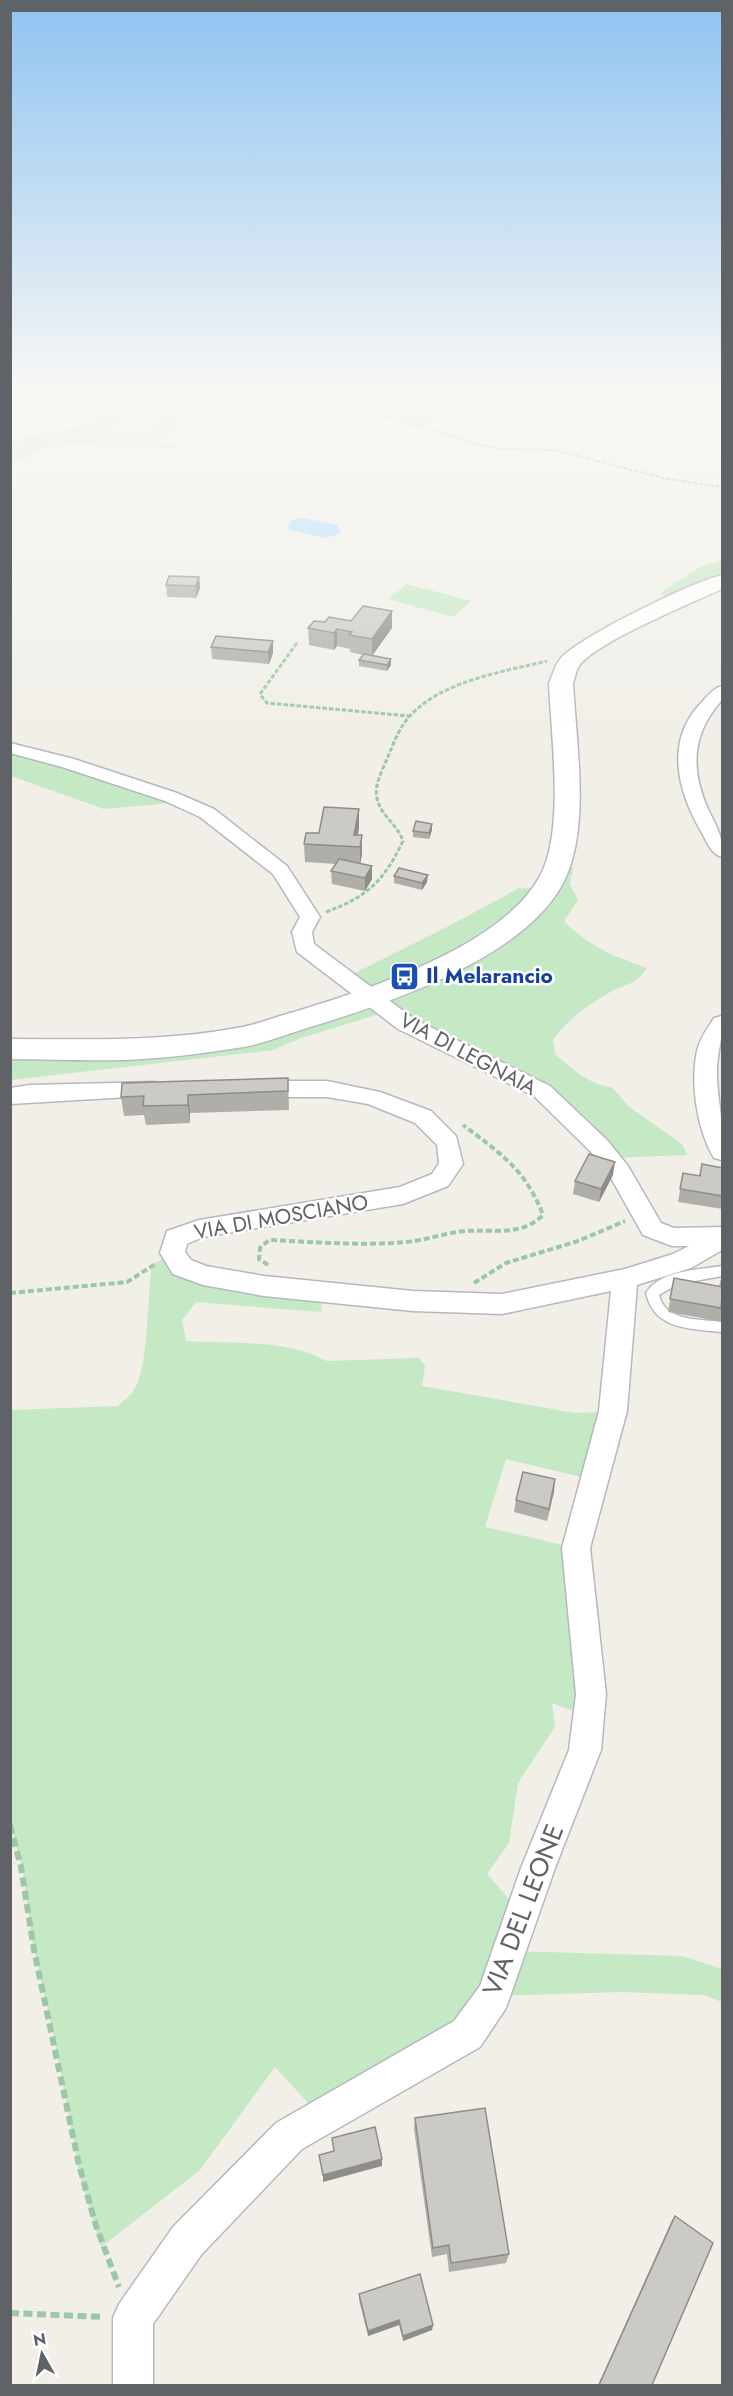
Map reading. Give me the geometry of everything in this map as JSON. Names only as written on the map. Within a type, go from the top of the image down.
[{"type":"main road","points":[[10,1049],[142,1048],[240,1038],[372,998],[445,965],[502,934],[541,896],[554,875],[567,821],[561,683],[574,656],[632,623],[723,581]]},
{"type":"street","points":[[723,691],[709,702],[694,722],[687,744],[685,764],[689,786],[703,820],[723,851]]},
{"type":"street","points":[[10,748],[68,763],[171,797],[207,813],[232,830],[280,870],[292,885],[310,917]]},
{"type":"street","name":"VIA DI LEGNAIA","points":[[310,917],[302,932],[304,947],[406,1024],[542,1091],[599,1146],[620,1172],[652,1228],[672,1237],[723,1238]]},
{"type":"street","points":[[723,1023],[709,1048],[706,1095],[723,1152]]},
{"type":"street","name":"VIA DI MOSCIANO","points":[[231,1089],[327,1089],[372,1096],[423,1117],[448,1142],[451,1164],[440,1180],[403,1195],[199,1230],[177,1238],[172,1253],[182,1267],[203,1275],[264,1286],[413,1301],[502,1305],[625,1279],[682,1261],[723,1238]]},
{"type":"street","points":[[10,1096],[30,1093],[176,1090]]},
{"type":"street","name":"VIA DEL LEONE","points":[[133,2318],[187,2241],[289,2136],[467,2034],[494,1996],[538,1868],[585,1750],[591,1694],[576,1548],[613,1411],[625,1279]]},
{"type":"street","points":[[133,2318],[133,2385]]},
{"type":"lane","points":[[723,1270],[678,1280],[657,1287],[651,1293],[652,1303],[658,1312],[670,1319],[723,1328]]},
{"type":"path","points":[[297,644],[260,694],[267,703],[280,706],[410,716]]},
{"type":"path","points":[[310,917],[352,903],[384,878],[394,861],[403,841],[401,832],[379,806],[376,796],[383,768],[399,730],[410,716],[429,700],[457,688],[518,668],[574,656]]},
{"type":"path","points":[[280,1267],[259,1259],[260,1248],[269,1240],[363,1244],[408,1242],[469,1231],[515,1231],[537,1223],[543,1215],[541,1208],[532,1186],[519,1167],[457,1120]]},
{"type":"path","points":[[468,1286],[506,1263],[578,1240],[643,1213]]},
{"type":"path","points":[[10,1293],[127,1282],[172,1253]]},
{"type":"path","points":[[10,1825],[24,1878],[32,1936],[54,2037],[80,2177],[101,2247],[133,2318],[10,2313]]},
{"type":"green space","points":[[722,560],[722,581],[675,602],[660,593],[700,567]]},
{"type":"green space","points":[[407,584],[471,601],[453,617],[388,599]]},
{"type":"green space","points":[[11,748],[183,802],[104,809],[11,776]]},
{"type":"green space","points":[[558,865],[573,868],[570,884],[578,900],[564,921],[602,950],[647,968],[635,981],[612,991],[572,1019],[553,1040],[555,1054],[588,1079],[612,1087],[629,1107],[682,1144],[687,1155],[609,1158],[542,1091],[389,1011],[301,1038],[273,1050],[11,1080],[11,1049],[240,1038],[371,999],[345,978],[519,888],[545,889]]},
{"type":"green space","points":[[172,1253],[182,1267],[323,1292],[321,1312],[196,1302],[182,1320],[186,1341],[276,1346],[311,1354],[327,1361],[419,1358],[425,1366],[422,1386],[575,1413],[613,1411],[594,1480],[506,1459],[485,1527],[576,1548],[589,1717],[552,1703],[555,1727],[518,1783],[509,1843],[487,1874],[522,1913],[510,1951],[682,1956],[722,1969],[722,2002],[704,1995],[621,1992],[494,1996],[321,2117],[275,2067],[200,2170],[101,2247],[80,2177],[54,2037],[31,1937],[24,1878],[11,1825],[10,1410],[118,1406],[134,1390],[139,1379],[145,1349],[152,1265]]},
{"type":"water","points":[[304,518],[337,525],[341,533],[326,538],[289,530],[288,525],[292,520]]},
{"type":"building","points":[[169,576],[199,577],[196,586],[166,585]]},
{"type":"building","points":[[363,606],[392,611],[372,639],[349,635],[352,632],[337,629],[334,633],[308,628],[314,621],[325,622],[329,617],[351,621]]},
{"type":"building","points":[[216,636],[273,641],[268,652],[211,647]]},
{"type":"building","points":[[364,654],[391,659],[387,665],[359,660]]},
{"type":"building","points":[[324,807],[359,809],[354,835],[362,835],[360,847],[304,844],[306,833],[319,833]]},
{"type":"building","points":[[416,821],[432,824],[429,833],[413,831]]},
{"type":"building","points":[[339,859],[372,866],[365,878],[331,871]]},
{"type":"building","points":[[399,868],[428,875],[422,883],[394,876]]},
{"type":"building","points":[[288,1078],[288,1091],[188,1095],[188,1105],[143,1106],[144,1096],[121,1097],[122,1083]]},
{"type":"building","points":[[589,1154],[615,1162],[601,1189],[575,1181]]},
{"type":"building","points":[[702,1164],[723,1168],[723,1196],[680,1189],[683,1173],[700,1176]]},
{"type":"building","points":[[674,1278],[723,1287],[721,1308],[670,1299]]},
{"type":"building","points":[[523,1472],[555,1479],[549,1509],[516,1500]]},
{"type":"building","points":[[485,2108],[509,2254],[451,2263],[449,2245],[433,2248],[415,2118]]},
{"type":"building","points":[[375,2127],[382,2159],[323,2175],[319,2155],[334,2151],[332,2138]]},
{"type":"building","points":[[675,2216],[713,2243],[652,2385],[599,2385]]},
{"type":"building","points":[[420,2274],[433,2325],[403,2336],[399,2320],[368,2331],[359,2294]]},
{"type":"place","name":"Il Melarancio","points":[[405,976]]}]
